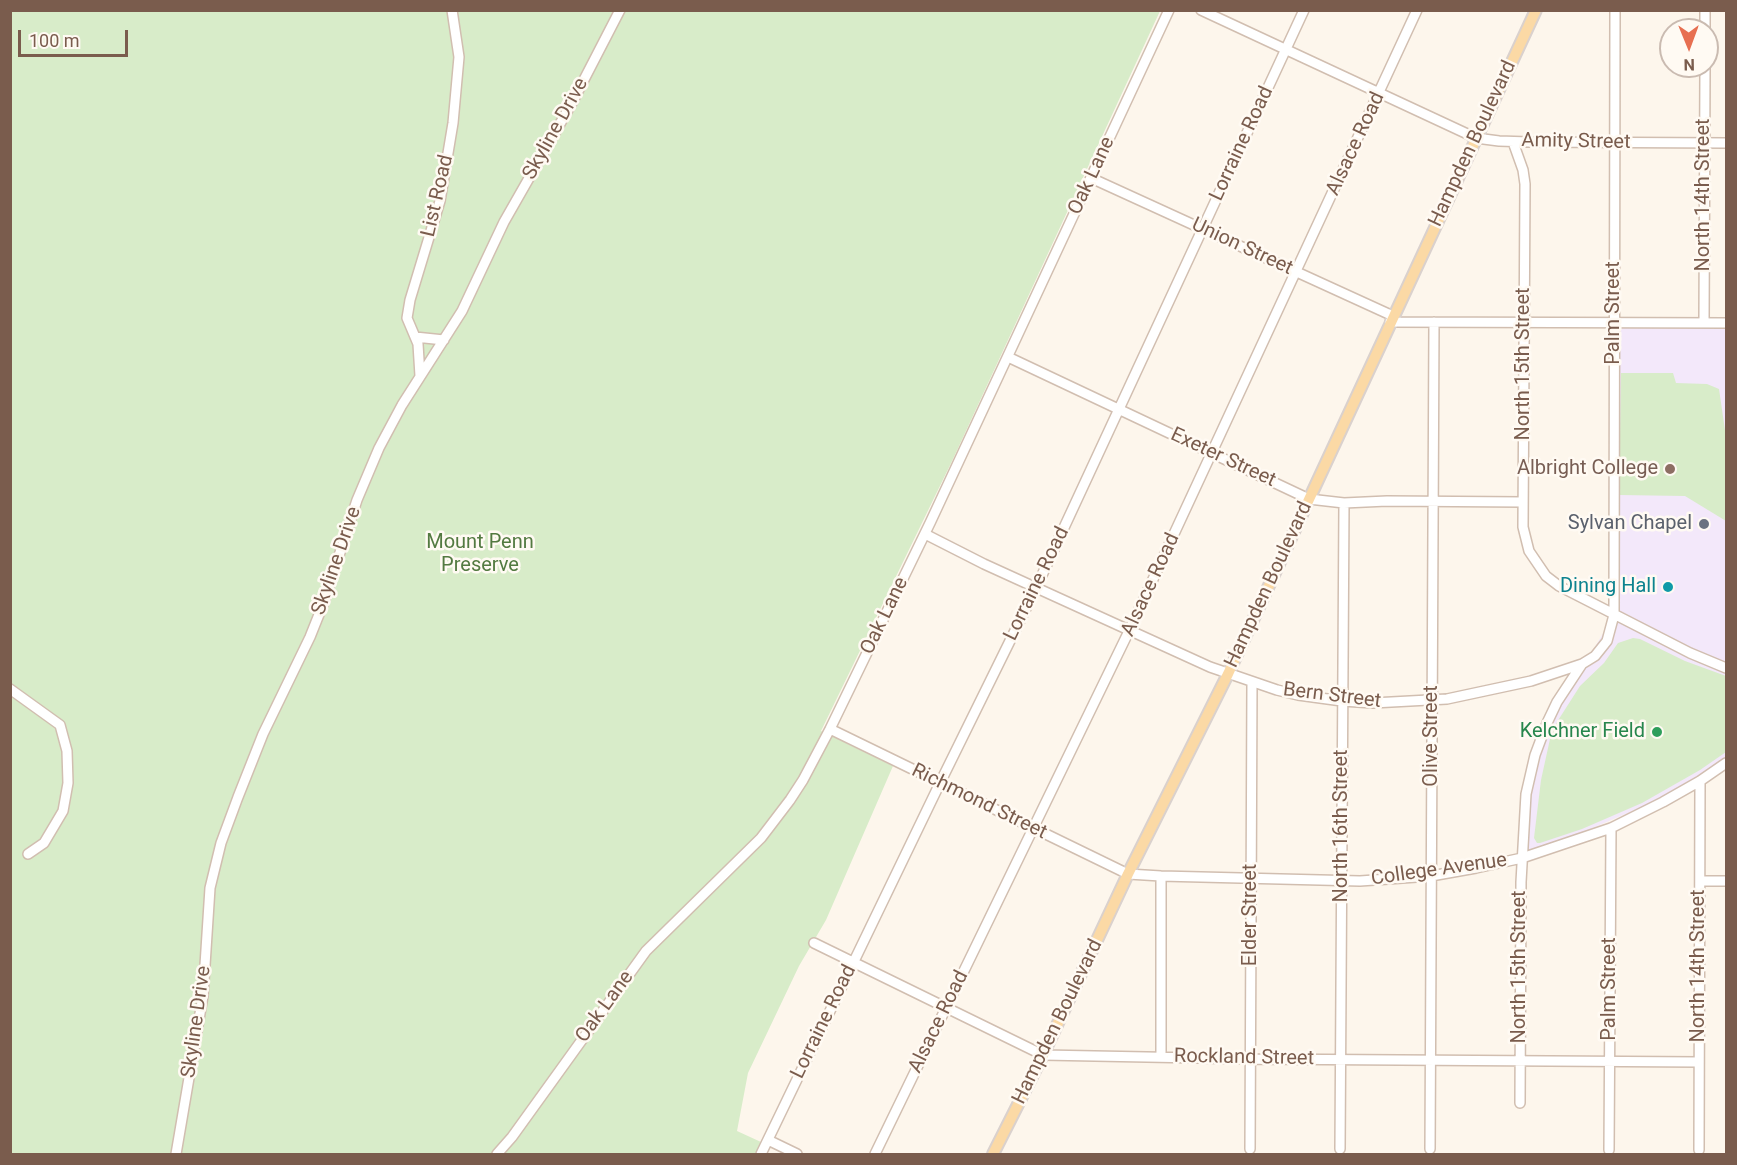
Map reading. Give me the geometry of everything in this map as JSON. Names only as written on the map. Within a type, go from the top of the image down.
[{"type":"main road","name":"Hampden Boulevard","points":[[993,1155],[1128,874],[1228,674],[1536,10]]},
{"type":"street","name":"List Road","points":[[420,378],[419,352],[407,318],[440,201],[456,99],[459,57],[452,10]]},
{"type":"street","name":"Skyline Drive","points":[[176,1155],[199,1028],[210,888],[221,843],[263,734],[314,628],[369,469],[389,428],[466,304],[504,222],[573,100],[620,10]]},
{"type":"street","name":"Oak Lane","points":[[497,1155],[646,951],[773,823],[803,780],[925,534],[1169,10]]},
{"type":"street","name":"Amity Street","points":[[1201,10],[1476,138],[1513,142],[1726,143]]},
{"type":"street","name":"Lorraine Road","points":[[761,1155],[853,961],[1036,588],[1304,10]]},
{"type":"street","name":"Alsace Road","points":[[874,1155],[1130,631],[1417,10]]},
{"type":"street","name":"Palm Street","points":[[1614,615],[1615,10]]},
{"type":"street","name":"North 14th Street","points":[[1704,323],[1705,78]]},
{"type":"street","name":"North 15th Street","points":[[1513,142],[1524,170],[1525,184],[1523,502],[1525,541],[1532,557],[1545,576],[1614,615]]},
{"type":"street","name":"Union Street","points":[[1091,178],[1296,272],[1392,319],[1434,322],[1726,323]]},
{"type":"street","name":"Olive Street","points":[[1430,1149],[1434,322]]},
{"type":"street","points":[[415,337],[444,340]]},
{"type":"street","name":"Exeter Street","points":[[1008,357],[1309,499],[1344,503],[1523,502]]},
{"type":"street","name":"North 16th Street","points":[[1340,1149],[1344,503]]},
{"type":"street","name":"Bern Street","points":[[925,534],[1210,668],[1277,690],[1342,701],[1379,703],[1432,701],[1504,689],[1582,664],[1595,656],[1607,641],[1614,615]]},
{"type":"street","points":[[1614,615],[1690,654],[1726,668]]},
{"type":"street","name":"North 15th Street","points":[[1520,1103],[1522,858],[1527,794],[1535,755],[1557,702],[1582,664]]},
{"type":"street","name":"Elder Street","points":[[1250,1149],[1252,682]]},
{"type":"street","points":[[10,689],[60,725],[67,751],[68,783],[63,811],[44,843],[28,854]]},
{"type":"street","name":"Richmond Street","points":[[830,729],[1128,874]]},
{"type":"street","name":"College Avenue","points":[[1128,874],[1341,880],[1431,876],[1522,858],[1611,828],[1700,781],[1726,763]]},
{"type":"street","name":"North 14th Street","points":[[1699,1150],[1700,781]]},
{"type":"street","name":"Palm Street","points":[[1610,1150],[1611,828]]},
{"type":"street","points":[[1161,876],[1161,1056]]},
{"type":"street","points":[[1700,881],[1726,881]]},
{"type":"street","name":"Rockland Street","points":[[814,943],[1043,1054],[1251,1059],[1699,1062]]},
{"type":"street","points":[[768,1140],[797,1155]]},
{"type":"shaded area","name":"Albright College","points":[[1614,323],[1726,323],[1726,760],[1656,801],[1522,858],[1540,739],[1614,615]]},
{"type":"green space","name":"Mount Penn Preserve","points":[[10,11],[1160,11],[953,459],[821,731],[893,766],[826,920],[799,966],[748,1073],[737,1131],[761,1142],[755,1154],[11,1154]]},
{"type":"green space","points":[[1621,373],[1673,373],[1676,383],[1707,384],[1719,389],[1726,437],[1726,521],[1685,496],[1619,495]]},
{"type":"green space","points":[[1633,638],[1726,676],[1726,752],[1700,770],[1642,803],[1582,829],[1537,843],[1534,838],[1541,780],[1550,739],[1557,722],[1580,686],[1604,663],[1618,643]]},
{"type":"place","name":"Albright College","points":[[1670,469]]},
{"type":"place","name":"Sylvan Chapel","points":[[1704,524]]},
{"type":"place","name":"Dining Hall","points":[[1668,587]]},
{"type":"place","name":"Kelchner Field","points":[[1657,732]]}]
